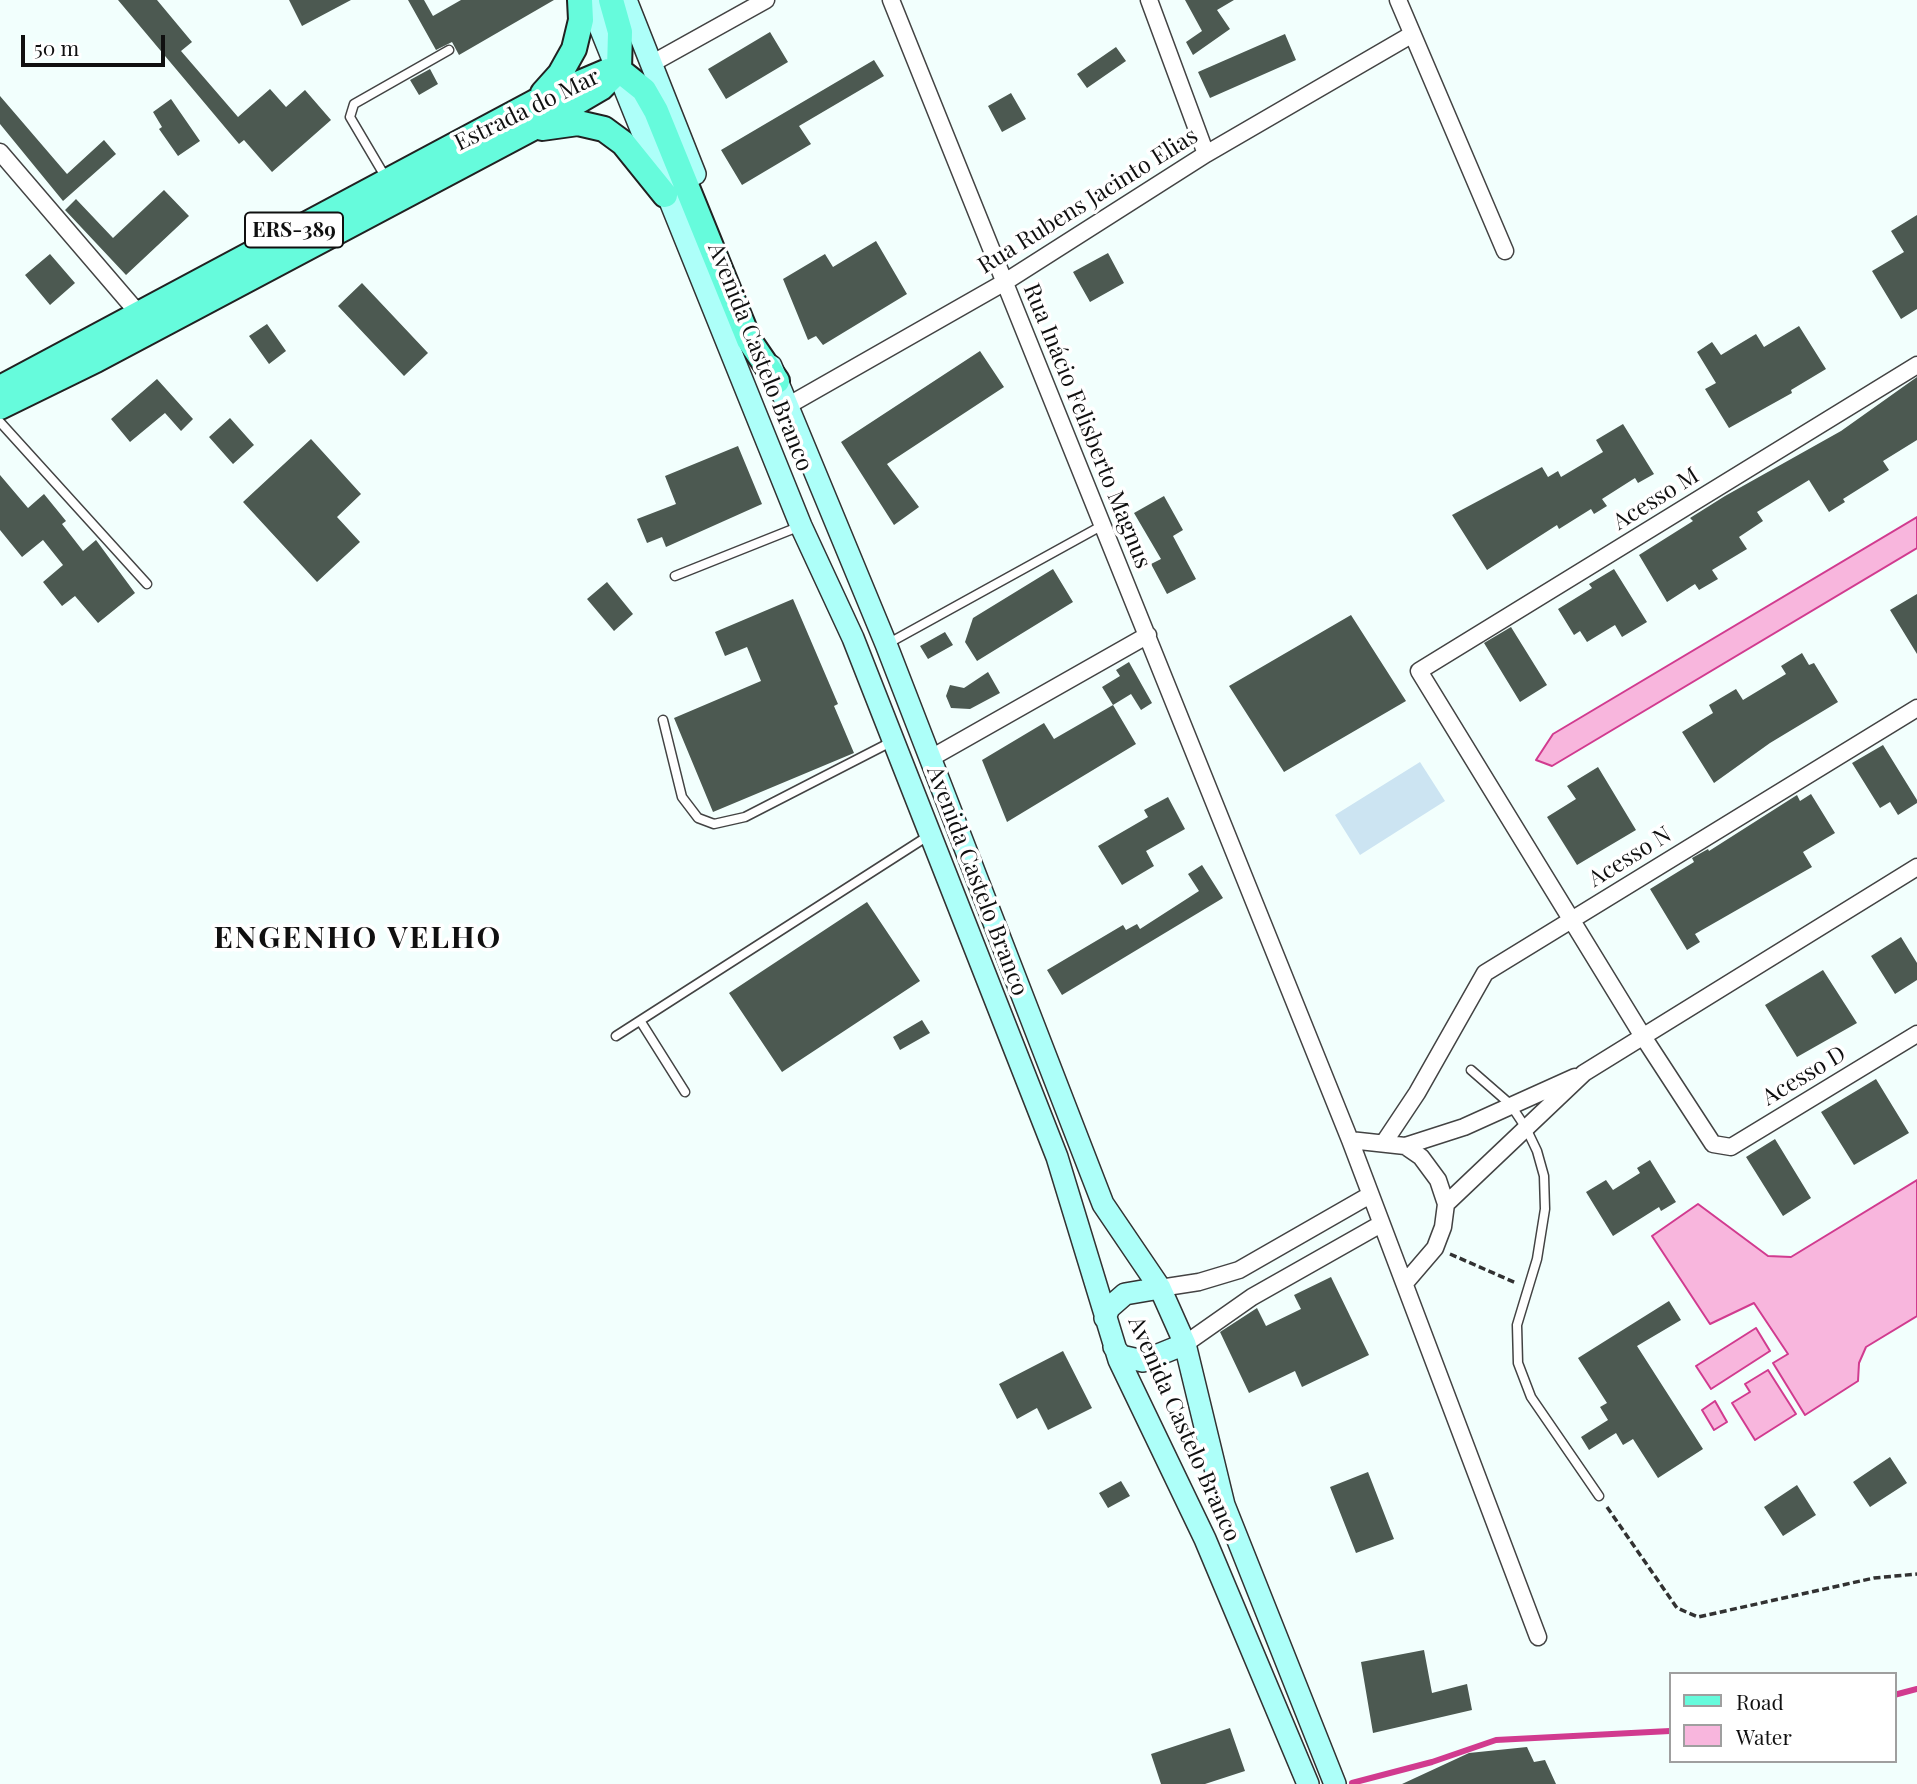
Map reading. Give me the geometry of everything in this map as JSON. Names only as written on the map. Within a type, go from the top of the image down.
[{"type":"main road","points":[[535,102],[560,74],[574,49],[580,20],[580,0]]},
{"type":"main road","name":"Avenida Castelo Branco","points":[[589,0],[619,70],[665,195],[801,526],[853,638],[1058,1157],[1114,1347],[1205,1539],[1308,1784]]},
{"type":"main road","points":[[611,0],[620,32],[619,70],[644,90],[656,111],[745,332],[777,382]]},
{"type":"main road","name":"Avenida Castelo Branco","points":[[626,0],[777,382],[789,405],[886,644],[1103,1204],[1160,1288],[1185,1344],[1224,1505],[1335,1784]]},
{"type":"main road","name":"Estrada do Mar","points":[[0,388],[535,102],[590,76],[619,70]]},
{"type":"main road","name":"Estrada do Mar","points":[[0,407],[96,360],[531,129],[601,88],[619,70]]},
{"type":"main road","points":[[531,129],[578,123],[604,130],[623,143],[665,195]]},
{"type":"main road","points":[[1105,1318],[1109,1308],[1125,1294],[1160,1288]]},
{"type":"main road","points":[[1114,1347],[1121,1356],[1143,1361],[1185,1344]]},
{"type":"street","points":[[651,64],[766,0]]},
{"type":"street","name":"Rua Inácio Felisberto Magnus","points":[[891,0],[1350,1140],[1538,1637]]},
{"type":"street","points":[[1149,0],[1206,154]]},
{"type":"street","points":[[1398,0],[1505,251]]},
{"type":"street","name":"Rua Rubens Jacinto Elias","points":[[789,405],[1005,282],[1206,154],[1411,35]]},
{"type":"street","points":[[0,152],[139,314]]},
{"type":"street","name":"Acesso M","points":[[1571,920],[1419,671],[1917,365]]},
{"type":"street","points":[[931,758],[1148,635]]},
{"type":"street","name":"Acesso N","points":[[1385,1141],[1417,1093],[1485,973],[1917,708]]},
{"type":"street","points":[[1446,1204],[1584,1073],[1917,867]]},
{"type":"street","points":[[1571,920],[1642,1035]]},
{"type":"street","name":"Acesso D","points":[[1642,1035],[1713,1144],[1731,1147],[1917,1034]]},
{"type":"street","points":[[1405,1146],[1464,1128],[1510,1104],[1584,1073]]},
{"type":"street","points":[[1350,1140],[1385,1141],[1405,1146],[1421,1157],[1438,1180],[1446,1204],[1443,1227],[1435,1248],[1405,1283]]},
{"type":"street","points":[[1160,1288],[1199,1282],[1239,1270],[1370,1195]]},
{"type":"street","points":[[1185,1344],[1252,1297],[1381,1224]]},
{"type":"street","points":[[1239,1270],[1252,1297]]},
{"type":"lane","points":[[387,180],[350,117],[354,104],[449,50]]},
{"type":"lane","points":[[0,422],[147,584]]},
{"type":"lane","points":[[886,644],[1103,525]]},
{"type":"lane","points":[[675,576],[801,526]]},
{"type":"lane","points":[[663,720],[682,797],[698,818],[714,824],[745,817],[893,740]]},
{"type":"lane","points":[[616,1036],[930,834]]},
{"type":"lane","points":[[641,1021],[685,1092]]},
{"type":"lane","points":[[1471,1070],[1510,1104],[1537,1151],[1544,1176],[1545,1209],[1537,1259],[1517,1325],[1518,1363],[1531,1396],[1599,1496]]},
{"type":"path","points":[[1435,1248],[1527,1288]]},
{"type":"path","points":[[1599,1496],[1677,1608],[1698,1617],[1874,1578],[1917,1574]]},
{"type":"shaded area","points":[[1420,762],[1445,801],[1360,855],[1335,815]]},
{"type":"water","points":[[1917,517],[1917,548],[1552,766],[1536,760],[1553,734]]},
{"type":"water","points":[[1917,1180],[1917,1316],[1866,1347],[1859,1363],[1858,1381],[1805,1415],[1773,1363],[1788,1354],[1754,1303],[1710,1324],[1652,1236],[1698,1204],[1768,1256],[1791,1257]]},
{"type":"water","points":[[1756,1328],[1770,1351],[1711,1389],[1696,1366]]},
{"type":"water","points":[[1768,1370],[1796,1414],[1755,1440],[1732,1403],[1750,1392],[1745,1384]]},
{"type":"water","points":[[1715,1401],[1727,1422],[1714,1430],[1702,1410]]},
{"type":"building","points":[[118,0],[157,0],[192,42],[181,51],[238,117],[270,89],[286,107],[305,90],[331,120],[272,172],[244,140],[239,144]]},
{"type":"building","points":[[289,0],[351,0],[302,26]]},
{"type":"building","points":[[408,0],[424,0],[433,16],[461,0],[554,0],[459,55],[452,42],[436,50]]},
{"type":"building","points":[[1185,0],[1234,0],[1217,10],[1230,29],[1193,55],[1186,42],[1202,31]]},
{"type":"building","points":[[770,32],[788,62],[726,99],[708,69]]},
{"type":"building","points":[[1285,34],[1296,60],[1210,98],[1198,72]]},
{"type":"building","points":[[1116,47],[1126,61],[1087,88],[1077,74]]},
{"type":"building","points":[[874,60],[884,76],[799,126],[811,144],[742,185],[721,150]]},
{"type":"building","points":[[430,69],[438,84],[419,95],[410,80]]},
{"type":"building","points":[[1011,93],[1026,119],[1002,132],[988,106]]},
{"type":"building","points":[[0,96],[67,174],[104,140],[116,154],[63,201],[0,124]]},
{"type":"building","points":[[171,99],[200,141],[178,156],[159,129],[162,127],[153,112]]},
{"type":"building","points":[[164,190],[189,216],[126,275],[65,210],[76,199],[113,238]]},
{"type":"building","points":[[1917,215],[1917,309],[1901,319],[1872,271],[1904,252],[1891,231]]},
{"type":"building","points":[[876,241],[907,294],[823,345],[816,336],[808,340],[783,279],[825,254],[833,267]]},
{"type":"building","points":[[1108,253],[1124,283],[1090,302],[1073,272]]},
{"type":"building","points":[[50,254],[75,283],[50,305],[25,275]]},
{"type":"building","points":[[362,283],[428,353],[404,376],[338,306]]},
{"type":"building","points":[[267,324],[286,351],[269,364],[249,336]]},
{"type":"building","points":[[1799,326],[1826,369],[1791,390],[1792,393],[1729,428],[1705,389],[1716,383],[1697,352],[1712,342],[1721,355],[1756,334],[1764,347]]},
{"type":"building","points":[[980,351],[1004,387],[887,464],[919,507],[894,525],[841,442]]},
{"type":"building","points":[[1917,377],[1917,440],[1883,461],[1889,470],[1843,499],[1845,502],[1829,512],[1809,480],[1757,512],[1763,521],[1739,537],[1747,549],[1712,570],[1718,579],[1699,590],[1695,584],[1667,602],[1639,555],[1693,521],[1690,518],[1725,496],[1841,431]]},
{"type":"building","points":[[157,379],[193,419],[181,431],[165,413],[130,442],[111,419]]},
{"type":"building","points":[[230,418],[254,445],[233,464],[209,437]]},
{"type":"building","points":[[1623,424],[1654,474],[1638,483],[1635,478],[1602,499],[1607,506],[1594,514],[1591,509],[1559,529],[1557,525],[1487,570],[1452,515],[1542,467],[1548,477],[1558,471],[1561,477],[1603,452],[1596,440]]},
{"type":"building","points":[[311,439],[361,494],[337,517],[360,542],[317,582],[243,502]]},
{"type":"building","points":[[738,446],[762,504],[666,547],[662,537],[647,543],[637,519],[676,504],[665,476]]},
{"type":"building","points":[[0,475],[28,508],[44,494],[66,521],[62,524],[83,551],[96,540],[135,593],[98,623],[75,596],[62,606],[43,582],[63,565],[43,540],[22,557],[0,530]]},
{"type":"building","points":[[1164,496],[1183,530],[1173,536],[1196,579],[1167,594],[1151,564],[1161,559],[1134,513]]},
{"type":"building","points":[[1053,569],[1073,602],[977,661],[965,642],[973,618]]},
{"type":"building","points":[[1614,569],[1647,622],[1622,637],[1615,625],[1587,642],[1580,631],[1574,635],[1558,609],[1592,588],[1589,584]]},
{"type":"building","points":[[607,582],[633,614],[614,631],[587,599]]},
{"type":"building","points":[[1917,594],[1917,654],[1890,610]]},
{"type":"building","points":[[793,599],[838,704],[834,706],[854,753],[713,812],[674,718],[761,681],[747,647],[725,656],[715,632]]},
{"type":"building","points":[[1351,615],[1406,701],[1284,772],[1229,686]]},
{"type":"building","points":[[1511,627],[1547,685],[1520,702],[1484,643]]},
{"type":"building","points":[[945,632],[953,645],[928,659],[920,646]]},
{"type":"building","points":[[1802,653],[1809,665],[1814,663],[1838,702],[1770,743],[1714,783],[1682,732],[1713,713],[1709,705],[1736,689],[1743,700],[1786,674],[1781,666]]},
{"type":"building","points":[[1129,662],[1152,703],[1141,710],[1131,694],[1113,705],[1102,687],[1120,676],[1116,670]]},
{"type":"building","points":[[988,672],[1000,693],[970,709],[951,708],[946,696],[950,685],[964,688]]},
{"type":"building","points":[[1113,705],[1136,744],[1007,822],[982,760],[1044,723],[1054,739]]},
{"type":"building","points":[[1883,745],[1917,800],[1917,803],[1898,815],[1890,802],[1880,808],[1852,763]]},
{"type":"building","points":[[1598,767],[1636,830],[1577,865],[1547,817],[1576,799],[1567,786]]},
{"type":"building","points":[[1811,794],[1835,833],[1803,852],[1812,867],[1695,934],[1700,942],[1687,950],[1650,889],[1694,862],[1692,858],[1708,849],[1709,851],[1797,795],[1800,801]]},
{"type":"building","points":[[1168,797],[1185,829],[1146,851],[1154,866],[1122,885],[1098,846],[1148,817],[1144,810]]},
{"type":"building","points":[[1202,865],[1223,898],[1062,995],[1047,970],[1123,925],[1126,930],[1137,924],[1140,929],[1199,891],[1188,874]]},
{"type":"building","points":[[867,902],[920,981],[782,1072],[729,993]]},
{"type":"building","points":[[1901,937],[1917,963],[1917,980],[1895,994],[1871,956]]},
{"type":"building","points":[[1823,970],[1857,1023],[1797,1057],[1765,1005]]},
{"type":"building","points":[[922,1020],[930,1033],[900,1050],[893,1037]]},
{"type":"building","points":[[1876,1079],[1909,1133],[1854,1165],[1821,1112]]},
{"type":"building","points":[[1775,1139],[1811,1198],[1783,1216],[1746,1157]]},
{"type":"building","points":[[1650,1160],[1676,1202],[1661,1211],[1659,1207],[1613,1236],[1586,1192],[1606,1180],[1613,1190],[1640,1173],[1637,1168]]},
{"type":"building","points":[[1331,1277],[1369,1355],[1302,1387],[1295,1371],[1249,1393],[1220,1332],[1257,1308],[1266,1326],[1301,1309],[1294,1295]]},
{"type":"building","points":[[1669,1301],[1681,1320],[1637,1346],[1703,1449],[1658,1478],[1633,1439],[1623,1445],[1616,1433],[1589,1450],[1581,1437],[1608,1420],[1600,1407],[1607,1403],[1578,1358]]},
{"type":"building","points":[[1063,1351],[1092,1408],[1048,1430],[1037,1408],[1017,1419],[999,1384]]},
{"type":"building","points":[[1890,1457],[1907,1483],[1870,1507],[1853,1482]]},
{"type":"building","points":[[1368,1472],[1394,1539],[1356,1553],[1330,1487]]},
{"type":"building","points":[[1121,1481],[1130,1496],[1108,1508],[1099,1493]]},
{"type":"building","points":[[1797,1485],[1816,1515],[1783,1536],[1764,1507]]},
{"type":"building","points":[[1424,1650],[1432,1693],[1467,1684],[1472,1710],[1373,1733],[1361,1662]]},
{"type":"building","points":[[1230,1728],[1245,1771],[1205,1784],[1161,1784],[1151,1754]]},
{"type":"building","points":[[1527,1747],[1534,1762],[1545,1760],[1556,1784],[1402,1784],[1469,1753]]},
{"type":"waterway","points":[[1896,1694],[1917,1689]]},
{"type":"waterway","points":[[1352,1783],[1432,1762],[1496,1740],[1668,1731]]},
{"type":"district","name":"ENGENHO VELHO","points":[[358,939]]}]
